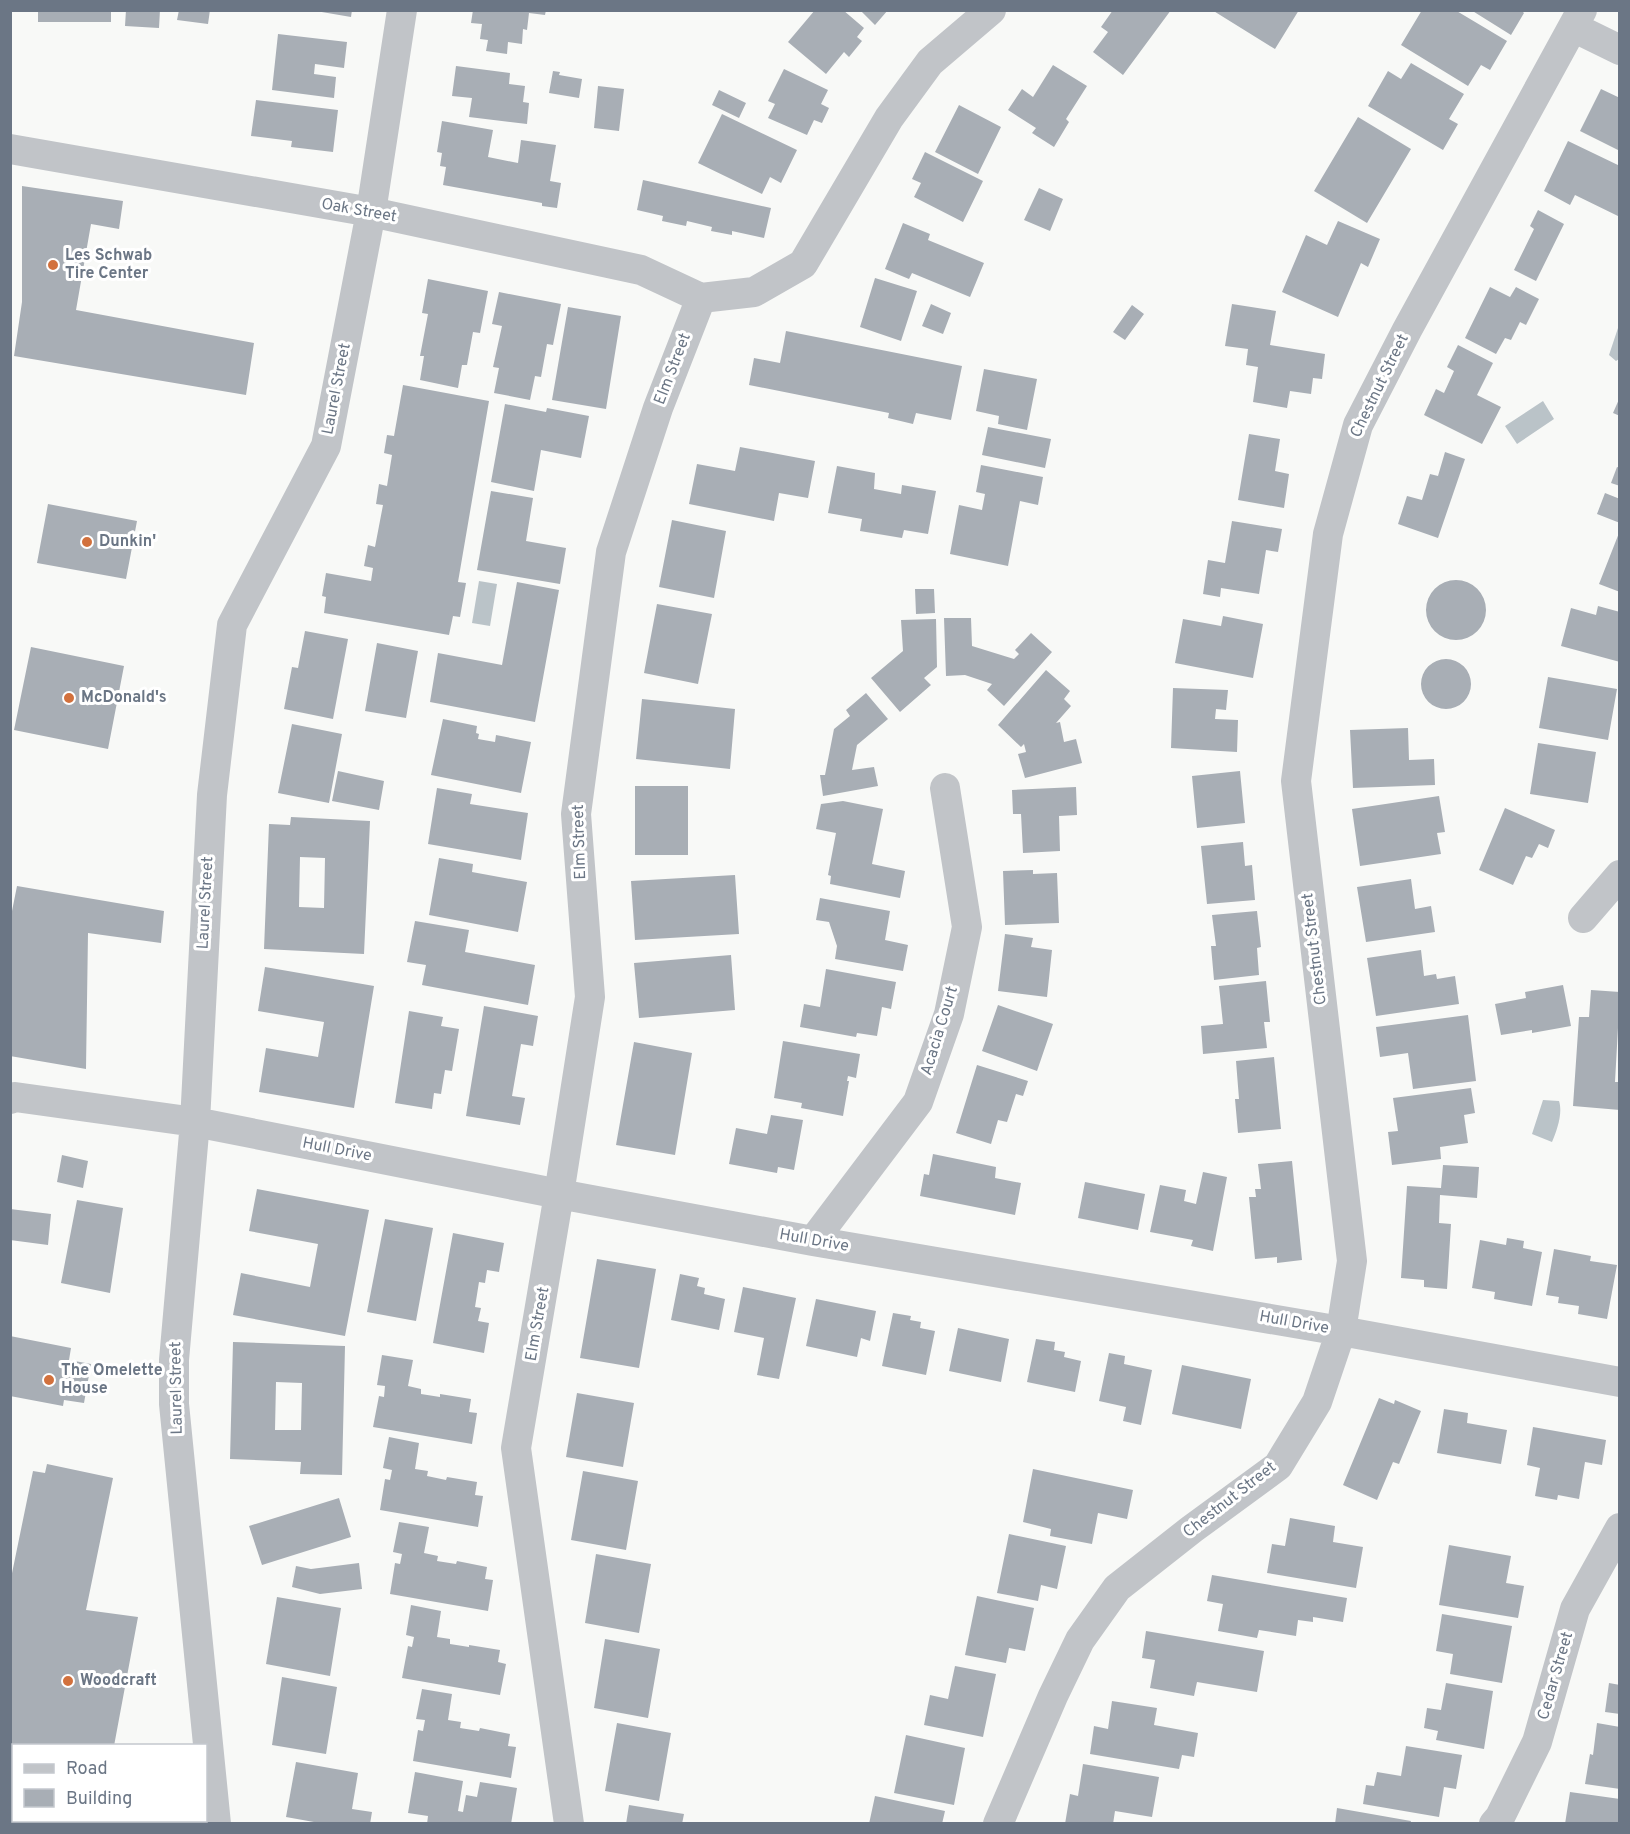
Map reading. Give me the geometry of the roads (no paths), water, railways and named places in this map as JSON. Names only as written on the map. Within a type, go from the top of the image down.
[{"type":"street","name":"Laurel Street","points":[[216,1824],[174,1404],[174,1360],[195,1122],[212,795],[232,625],[326,446],[371,212],[402,10]]},
{"type":"street","points":[[701,298],[754,292],[803,264],[889,118],[930,62],[991,10]]},
{"type":"street","points":[[1577,19],[1620,50]]},
{"type":"street","name":"Chestnut Street","points":[[998,1824],[1053,1696],[1080,1640],[1117,1588],[1278,1466],[1317,1402],[1341,1331],[1352,1262],[1296,781],[1328,534],[1358,425],[1407,330],[1577,19]]},
{"type":"street","name":"Oak Street","points":[[10,149],[371,212],[641,270],[701,298]]},
{"type":"street","name":"Elm Street","points":[[568,1824],[516,1448],[560,1194],[590,997],[576,814],[611,552],[658,408],[701,298]]},
{"type":"street","name":"Acacia Court","points":[[813,1241],[918,1102],[949,1014],[967,927],[945,788]]},
{"type":"street","points":[[1583,918],[1620,874]]},
{"type":"street","name":"Hull Drive","points":[[10,1099],[15,1097],[195,1122],[813,1241],[1341,1331],[1620,1382]]},
{"type":"street","name":"Cedar Street","points":[[1494,1824],[1500,1817],[1537,1742],[1575,1609],[1620,1528]]},
{"type":"place","name":"Les Schwab Tire Center","points":[[53,265]]},
{"type":"place","name":"Dunkin'","points":[[87,542]]},
{"type":"place","name":"McDonald's","points":[[69,698]]},
{"type":"place","name":"The Omelette House","points":[[49,1380]]},
{"type":"place","name":"Woodcraft","points":[[68,1681]]}]
